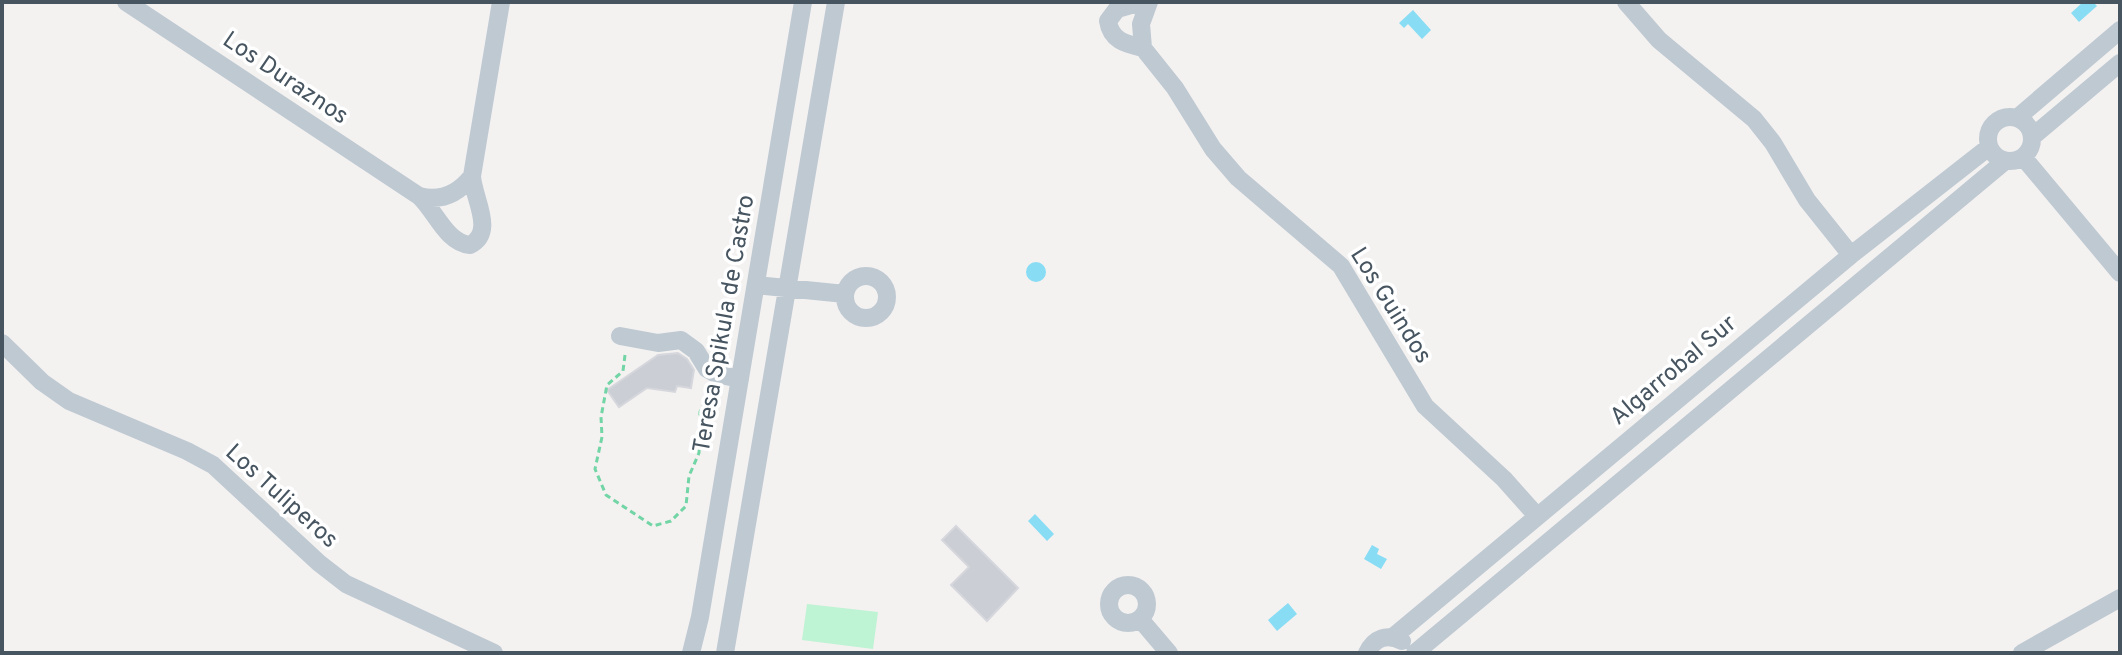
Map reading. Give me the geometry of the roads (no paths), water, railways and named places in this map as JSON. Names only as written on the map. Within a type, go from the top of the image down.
[{"type":"street","name":"Los Duraznos","points":[[126,2],[419,196],[431,207],[453,239],[464,245],[473,244],[480,237],[483,224],[472,176],[501,2]]},
{"type":"street","name":"Teresa Spikula de Castro","points":[[691,653],[700,617],[803,2]]},
{"type":"street","points":[[725,653],[836,2]]},
{"type":"street","name":"Los Guindos","points":[[1141,2],[1117,9],[1108,21],[1112,34],[1116,39],[1143,48],[1175,88],[1223,162],[1341,266],[1425,406],[1504,479],[1537,516]]},
{"type":"street","points":[[1143,48],[1141,24],[1149,2]]},
{"type":"street","points":[[1626,2],[1659,40],[1754,119],[1773,143],[1813,210],[1851,255]]},
{"type":"street","points":[[2017,118],[2120,30]]},
{"type":"street","points":[[2032,137],[2120,63]]},
{"type":"street","points":[[1393,637],[1413,653],[2014,159],[2030,148],[2032,137],[2027,125],[2017,118],[2004,117],[1994,123],[1988,134],[1989,147],[1995,156],[2014,159],[2120,273]]},
{"type":"street","name":"Algarrobal Sur","points":[[1367,653],[1376,641],[1393,637],[1851,255],[1989,147]]},
{"type":"street","points":[[419,196],[435,199],[451,195],[472,176]]},
{"type":"street","points":[[756,285],[845,294]]},
{"type":"street","points":[[624,337],[658,343],[681,340],[696,351],[707,369],[740,379]]},
{"type":"street","name":"Los Tuliperos","points":[[2,343],[42,382],[69,401],[213,465],[346,584],[494,653]]},
{"type":"street","points":[[2022,653],[2120,598]]},
{"type":"street","points":[[1140,619],[1169,653]]},
{"type":"water","points":[[2083,2],[2093,2],[2097,6],[2079,22],[2071,13]]},
{"type":"water","points":[[1413,10],[1431,30],[1422,39],[1408,24],[1404,28],[1399,23]]},
{"type":"water","points":[[1036,262],[1043,265],[1046,272],[1043,279],[1036,282],[1029,279],[1026,272],[1029,265]]},
{"type":"water","points":[[1035,514],[1054,534],[1047,541],[1028,521]]},
{"type":"water","points":[[1372,545],[1379,549],[1377,554],[1387,559],[1381,569],[1364,559]]},
{"type":"water","points":[[1288,603],[1297,614],[1277,631],[1268,620]]}]
